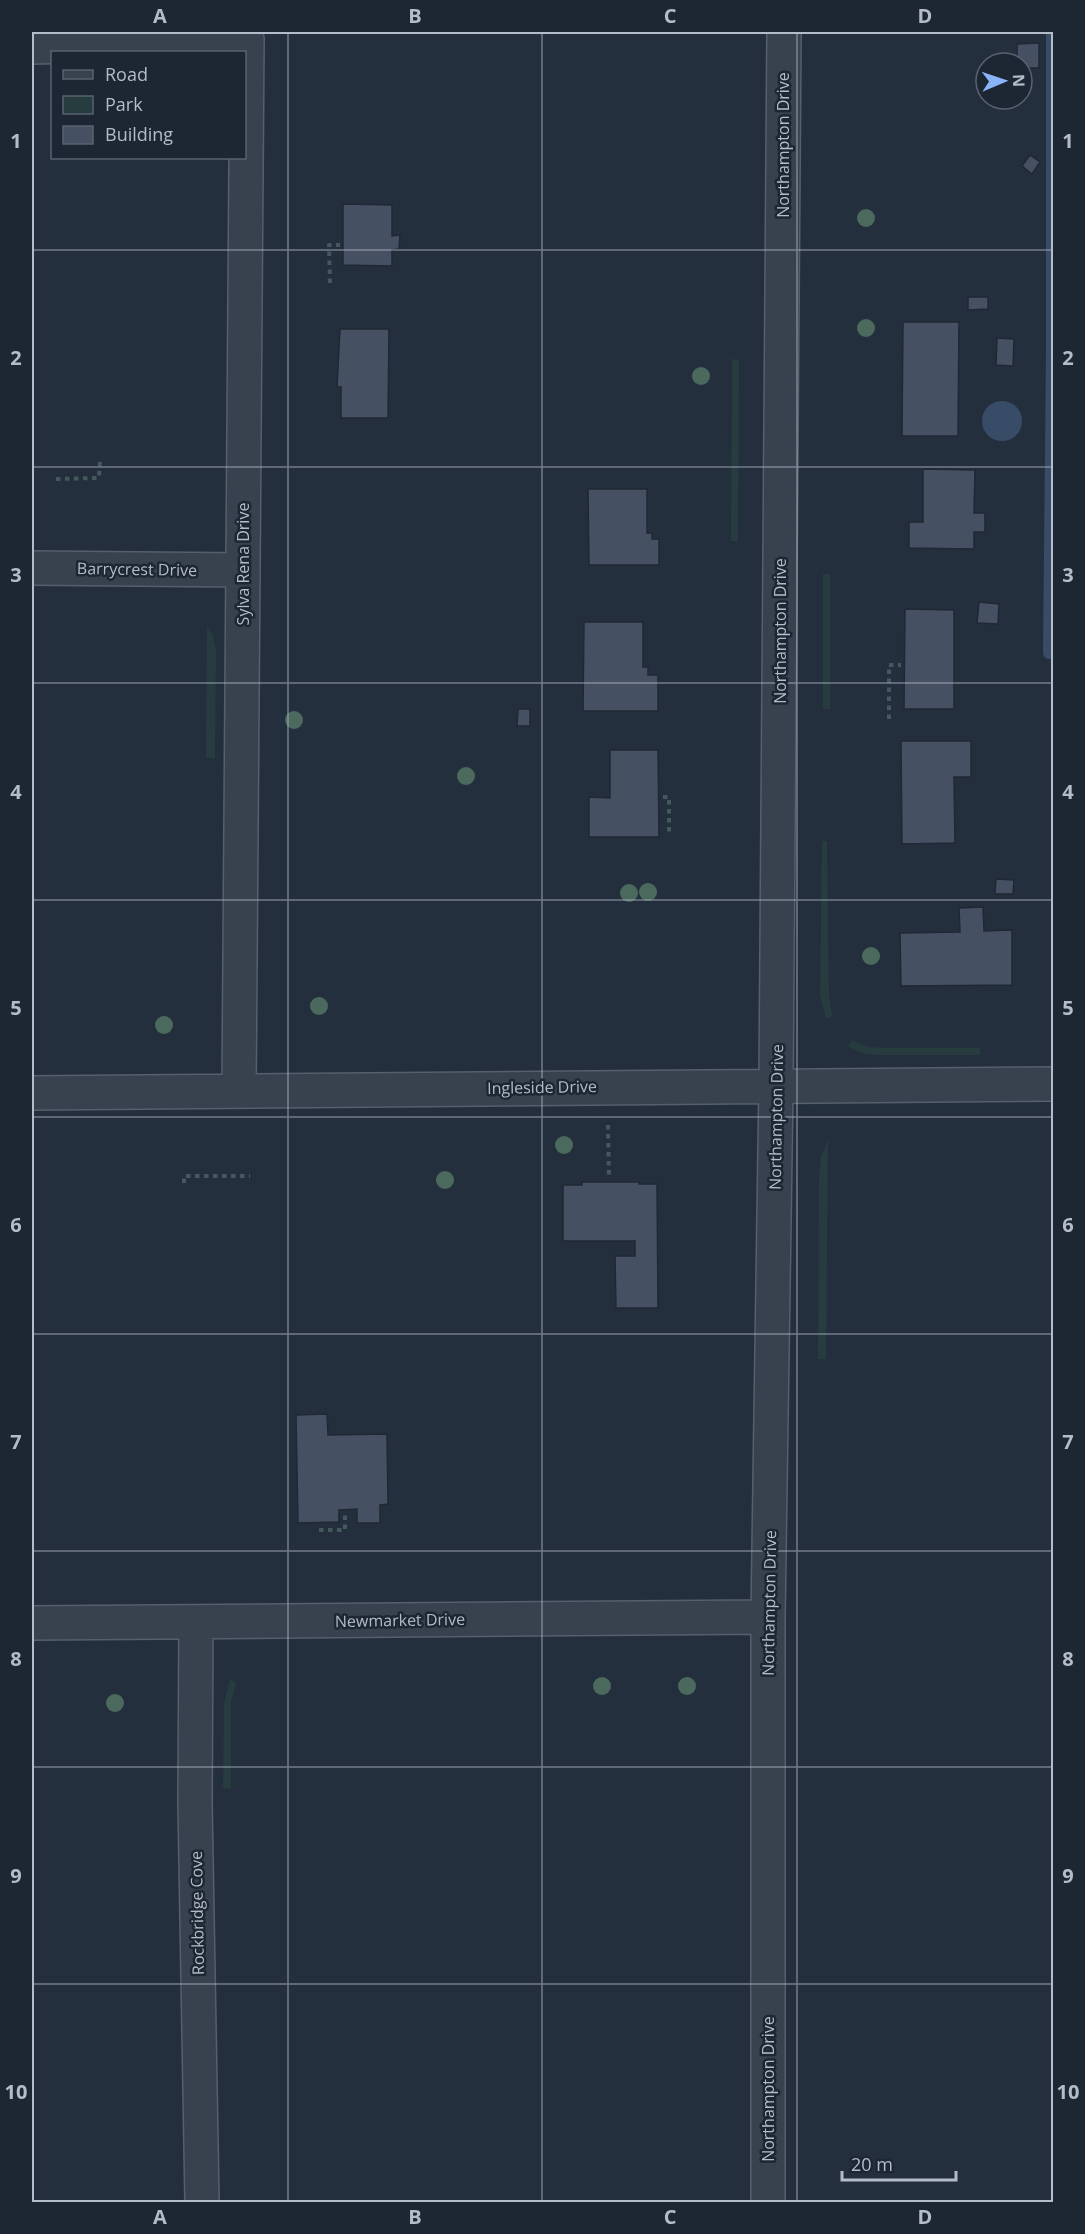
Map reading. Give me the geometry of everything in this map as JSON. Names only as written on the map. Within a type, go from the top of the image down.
[{"type":"street","name":"Northampton Drive","points":[[768,2202],[768,1617],[776,1085],[784,32]]},
{"type":"street","name":"Sylva Rena Drive","points":[[32,47],[248,39],[238,1090]]},
{"type":"street","name":"Barrycrest Drive","points":[[32,568],[243,570]]},
{"type":"street","name":"Ingleside Drive","points":[[32,1093],[1053,1084]]},
{"type":"street","name":"Newmarket Drive","points":[[32,1623],[768,1617]]},
{"type":"street","name":"Rockbridge Cove","points":[[196,1623],[195,1803],[202,2202]]},
{"type":"path","points":[[330,283],[330,245],[340,245]]},
{"type":"path","points":[[56,479],[97,478],[100,474],[100,461]]},
{"type":"path","points":[[890,719],[890,665],[902,665]]},
{"type":"path","points":[[663,797],[669,797],[669,836]]},
{"type":"path","points":[[608,1125],[609,1179]]},
{"type":"path","points":[[184,1183],[184,1176],[250,1176]]},
{"type":"path","points":[[319,1530],[345,1530],[345,1512]]},
{"type":"green space","points":[[732,359],[739,360],[738,541],[731,541]]},
{"type":"green space","points":[[823,574],[830,574],[830,709],[823,709]]},
{"type":"green space","points":[[207,625],[213,636],[216,651],[215,758],[206,758]]},
{"type":"green space","points":[[822,841],[827,841],[829,996],[832,1016],[826,1019],[820,995]]},
{"type":"green space","points":[[852,1040],[868,1047],[883,1048],[980,1048],[980,1055],[875,1055],[862,1053],[848,1046]]},
{"type":"green space","points":[[828,1140],[826,1359],[818,1359],[819,1175],[821,1157]]},
{"type":"green space","points":[[230,1679],[236,1683],[231,1702],[231,1789],[223,1788],[224,1704]]},
{"type":"water","points":[[1002,401],[1010,402],[1016,407],[1021,413],[1021,429],[1016,435],[1010,440],[1002,441],[994,440],[988,435],[983,429],[982,421],[983,413],[988,407],[994,402]]},
{"type":"building","points":[[1039,43],[1039,68],[1034,68],[1034,51],[1017,51],[1017,44]]},
{"type":"building","points":[[1030,155],[1040,162],[1032,174],[1022,166]]},
{"type":"building","points":[[343,204],[392,205],[392,236],[400,235],[399,249],[392,250],[392,266],[343,265]]},
{"type":"building","points":[[968,297],[988,297],[988,309],[968,310]]},
{"type":"building","points":[[903,322],[959,322],[958,436],[902,436]]},
{"type":"building","points":[[340,329],[389,329],[388,418],[341,418],[341,387],[337,387]]},
{"type":"building","points":[[997,338],[1014,339],[1013,366],[996,365]]},
{"type":"building","points":[[923,469],[975,470],[974,513],[985,513],[985,532],[974,532],[974,549],[909,548],[909,522],[923,522]]},
{"type":"building","points":[[588,489],[647,489],[647,533],[652,533],[652,539],[659,539],[659,565],[589,565]]},
{"type":"building","points":[[979,602],[999,604],[998,624],[977,623]]},
{"type":"building","points":[[905,609],[954,610],[954,709],[904,709]]},
{"type":"building","points":[[584,622],[643,622],[643,667],[648,667],[648,675],[658,675],[658,711],[583,711]]},
{"type":"building","points":[[518,709],[530,709],[530,726],[517,726]]},
{"type":"building","points":[[901,741],[971,741],[971,777],[954,777],[955,843],[902,844]]},
{"type":"building","points":[[610,750],[658,750],[659,837],[589,837],[589,797],[610,798]]},
{"type":"building","points":[[996,879],[1014,880],[1013,894],[995,894]]},
{"type":"building","points":[[983,907],[984,931],[1012,930],[1012,985],[901,986],[900,933],[960,932],[959,908]]},
{"type":"building","points":[[582,1182],[657,1184],[658,1308],[616,1308],[615,1256],[635,1256],[635,1241],[563,1241],[563,1185],[582,1185]]},
{"type":"building","points":[[327,1414],[328,1435],[387,1434],[388,1504],[380,1505],[380,1523],[357,1523],[357,1509],[339,1510],[339,1522],[298,1523],[296,1415]]},
{"type":"waterway","points":[[1049,653],[1052,32]]}]
